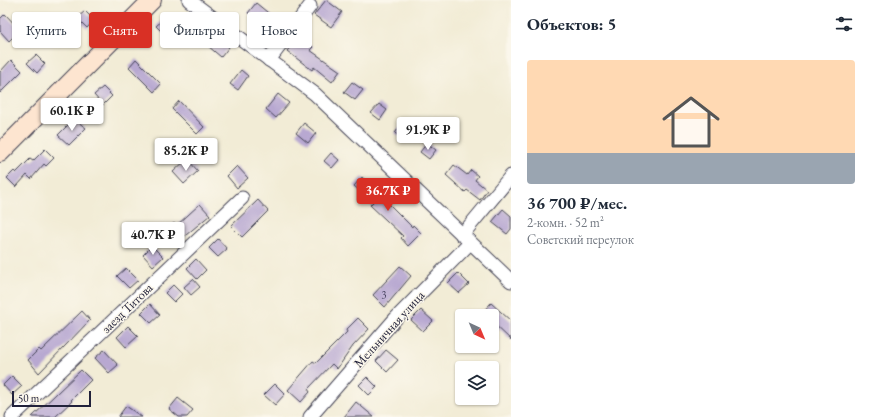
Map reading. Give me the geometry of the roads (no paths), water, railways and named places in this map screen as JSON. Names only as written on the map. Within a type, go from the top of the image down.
[{"type":"main road","points":[[0,153],[152,0]]},
{"type":"street","points":[[189,0],[315,94],[511,281]]},
{"type":"street","points":[[269,60],[310,6]]},
{"type":"street","name":"Мельничная улица","points":[[310,417],[466,239],[511,176]]},
{"type":"street","name":"заезд Титова","points":[[12,417],[242,198]]}]
